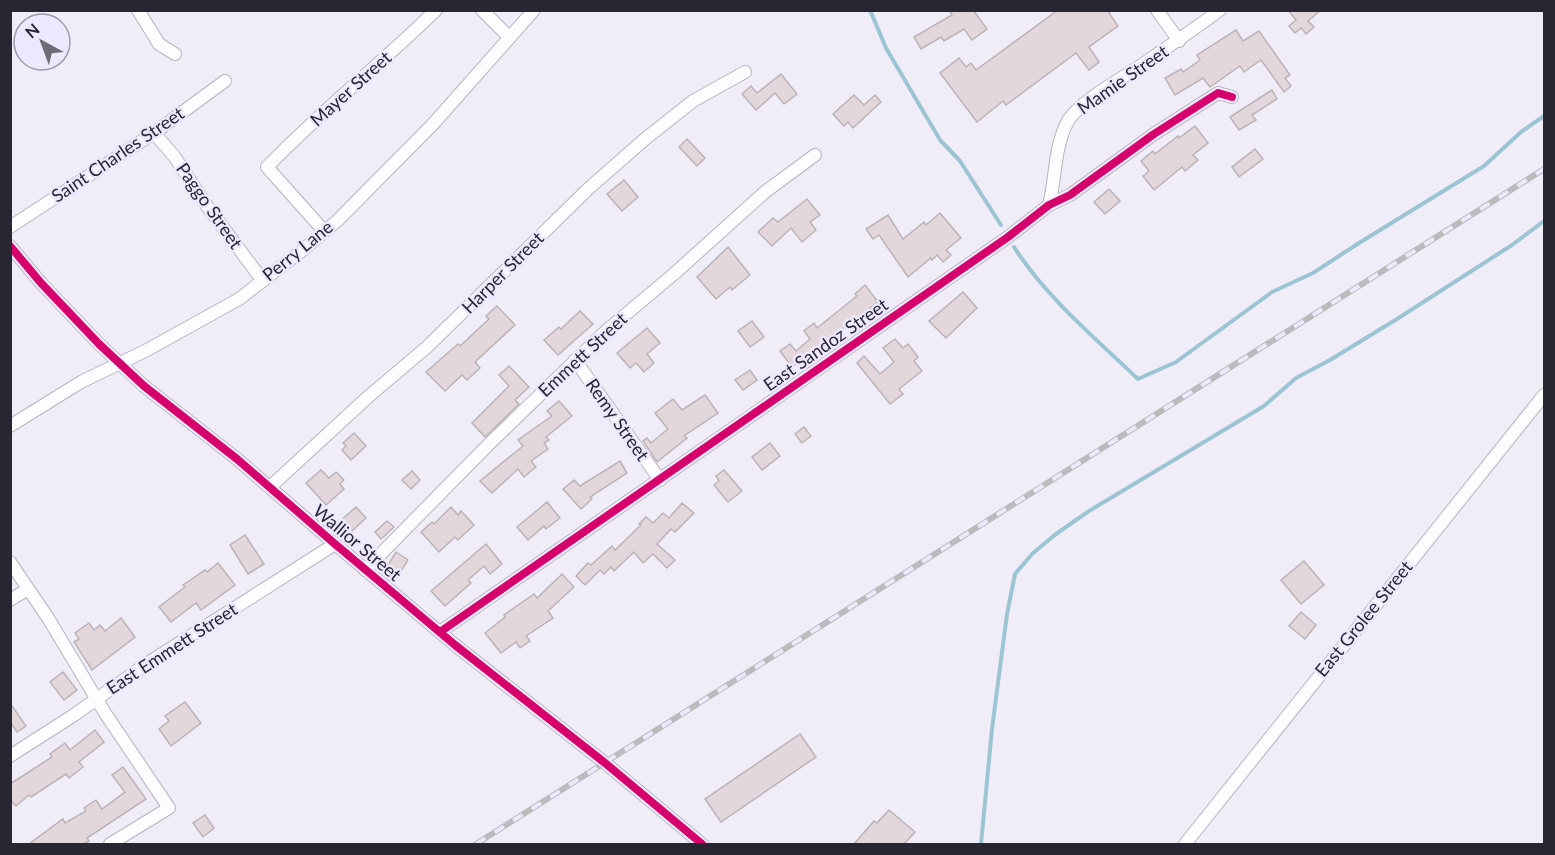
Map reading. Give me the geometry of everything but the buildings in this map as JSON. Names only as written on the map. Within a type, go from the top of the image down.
[{"type":"street","points":[[138,10],[159,44],[175,54]]},
{"type":"street","name":"Mayer Street","points":[[324,231],[267,167],[436,10]]},
{"type":"street","points":[[482,10],[509,37]]},
{"type":"street","name":"Perry Lane","points":[[10,426],[81,382],[147,350],[239,299],[262,281],[324,231],[441,116],[476,79],[534,10]]},
{"type":"street","points":[[1157,10],[1179,41]]},
{"type":"street","name":"Mamie Street","points":[[1049,205],[1058,147],[1069,119],[1079,108],[1104,90],[1179,41],[1221,10]]},
{"type":"street","name":"Harper Street","points":[[270,487],[369,396],[427,347],[588,189],[637,146],[693,101],[745,72]]},
{"type":"street","name":"Saint Charles Street","points":[[10,227],[154,133],[225,81]]},
{"type":"street","name":"East Sandoz Street","points":[[440,632],[1008,237],[1049,205],[1070,195],[1154,134],[1218,93],[1232,97]]},
{"type":"street","name":"Paggo Street","points":[[154,133],[174,156],[262,281]]},
{"type":"street","name":"Emmett Street","points":[[365,570],[575,360],[765,192],[815,155]]},
{"type":"street","name":"Wallior Street","points":[[10,246],[15,261],[41,283],[118,363],[237,459],[440,632],[606,763],[702,844]]},
{"type":"street","name":"Remy Street","points":[[575,360],[660,480]]},
{"type":"street","name":"East Grolee Street","points":[[1185,844],[1545,395]]},
{"type":"street","name":"East Emmett Street","points":[[10,756],[334,544]]},
{"type":"street","points":[[10,562],[169,808],[110,844]]},
{"type":"street","points":[[10,600],[28,589]]},
{"type":"waterway","points":[[870,10],[886,48],[940,140],[960,161],[1001,225]]},
{"type":"waterway","points":[[1014,247],[1056,300],[1138,379],[1176,362],[1272,292],[1313,273],[1484,166],[1521,132],[1544,116]]},
{"type":"waterway","points":[[981,844],[992,729],[1007,614],[1015,574],[1033,553],[1089,511],[1264,406],[1296,378],[1397,319],[1512,245],[1544,221]]},
{"type":"railway","points":[[476,844],[1544,169]]},
{"type":"cycle path","points":[[440,632],[1008,237],[1049,205],[1070,195],[1154,134],[1218,93],[1232,97]]},
{"type":"cycle path","points":[[10,246],[41,283],[99,344],[144,386],[237,459],[455,645],[605,763],[702,844]]}]
